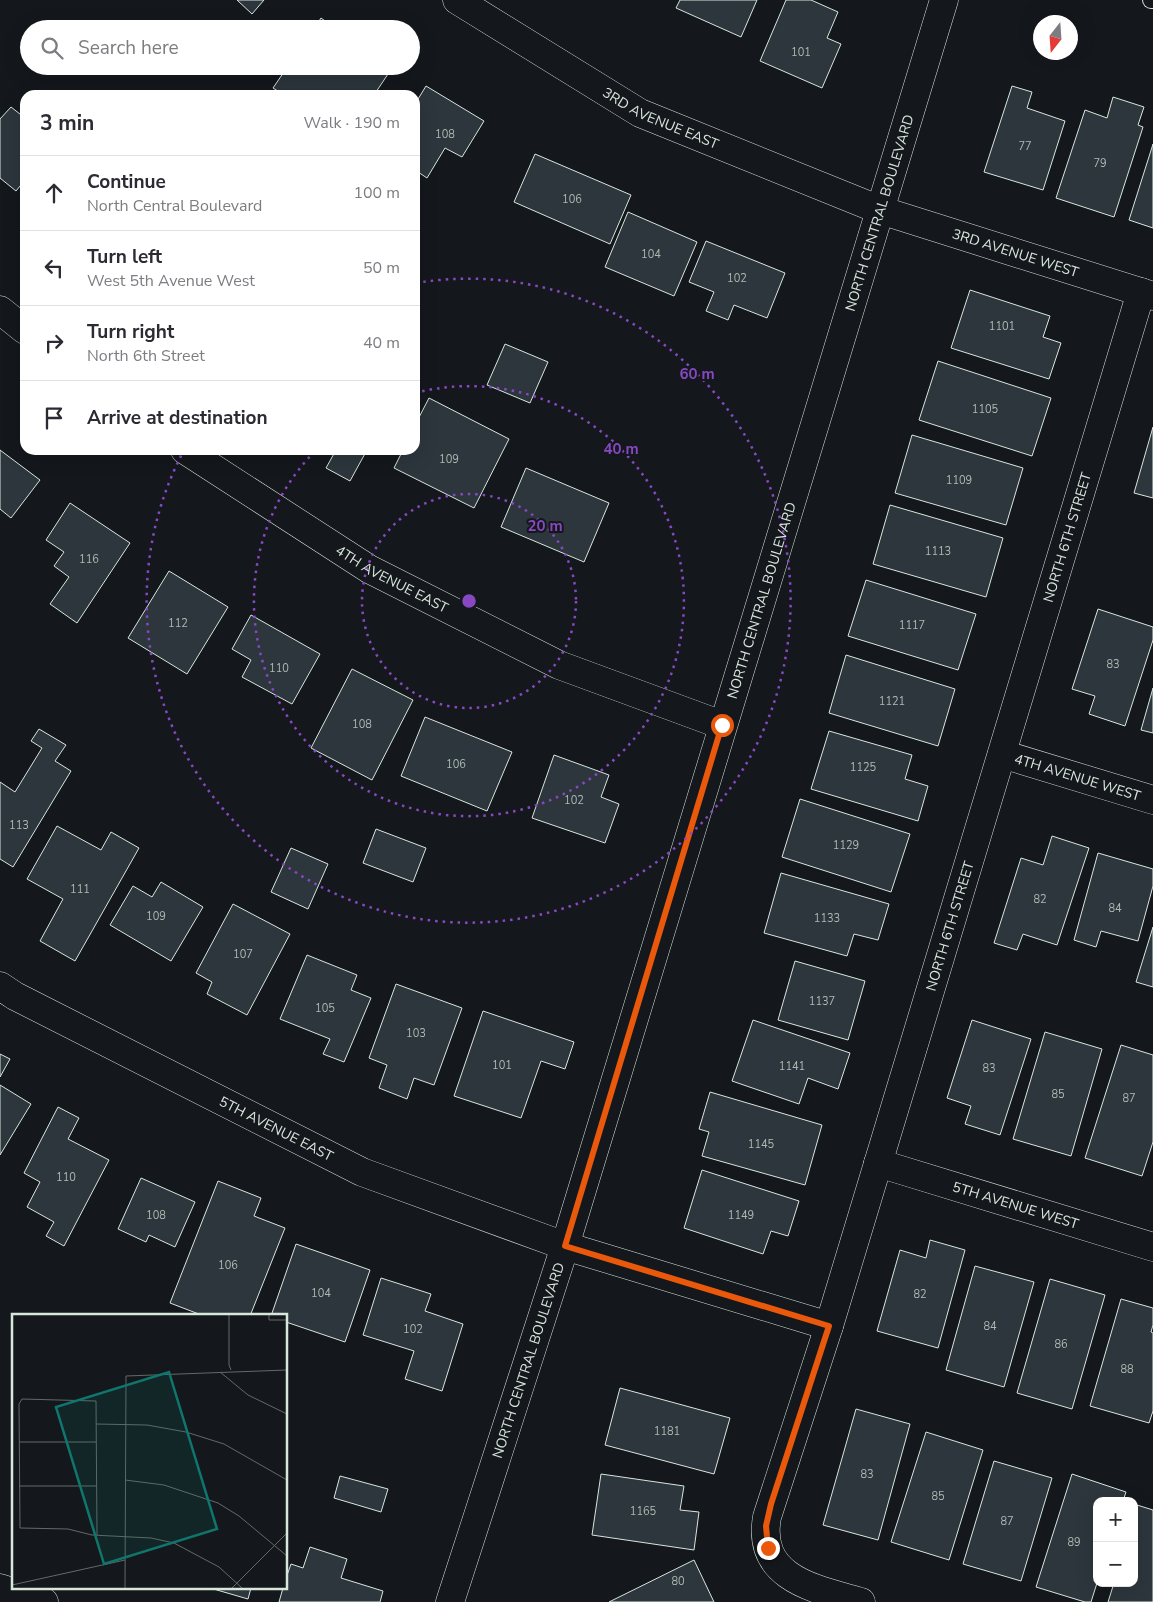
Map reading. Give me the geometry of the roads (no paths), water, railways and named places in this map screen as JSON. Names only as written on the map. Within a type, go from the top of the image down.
[{"type":"street","name":"3RD AVENUE EAST","points":[[457,0],[640,112],[880,210]]},
{"type":"street","name":"NORTH CENTRAL BOULEVARD","points":[[450,1602],[565,1246],[944,0]]},
{"type":"street","name":"3RD AVENUE WEST","points":[[880,210],[1147,294]]},
{"type":"street","name":"NORTH 6TH STREET","points":[[861,1602],[812,1588],[794,1579],[781,1569],[772,1558],[768,1548],[767,1518],[829,1326],[1002,754],[1147,294]]},
{"type":"street","points":[[0,310],[20,326]]},
{"type":"street","name":"4TH AVENUE EAST","points":[[194,455],[369,569],[559,665],[722,725]]},
{"type":"street","name":"4TH AVENUE WEST","points":[[1002,754],[1153,800]]},
{"type":"street","name":"5TH AVENUE EAST","points":[[0,986],[362,1172],[565,1246],[829,1326]]},
{"type":"street","name":"5TH AVENUE WEST","points":[[878,1163],[1153,1247]]},
{"type":"street","points":[[0,1588],[44,1602]]}]
